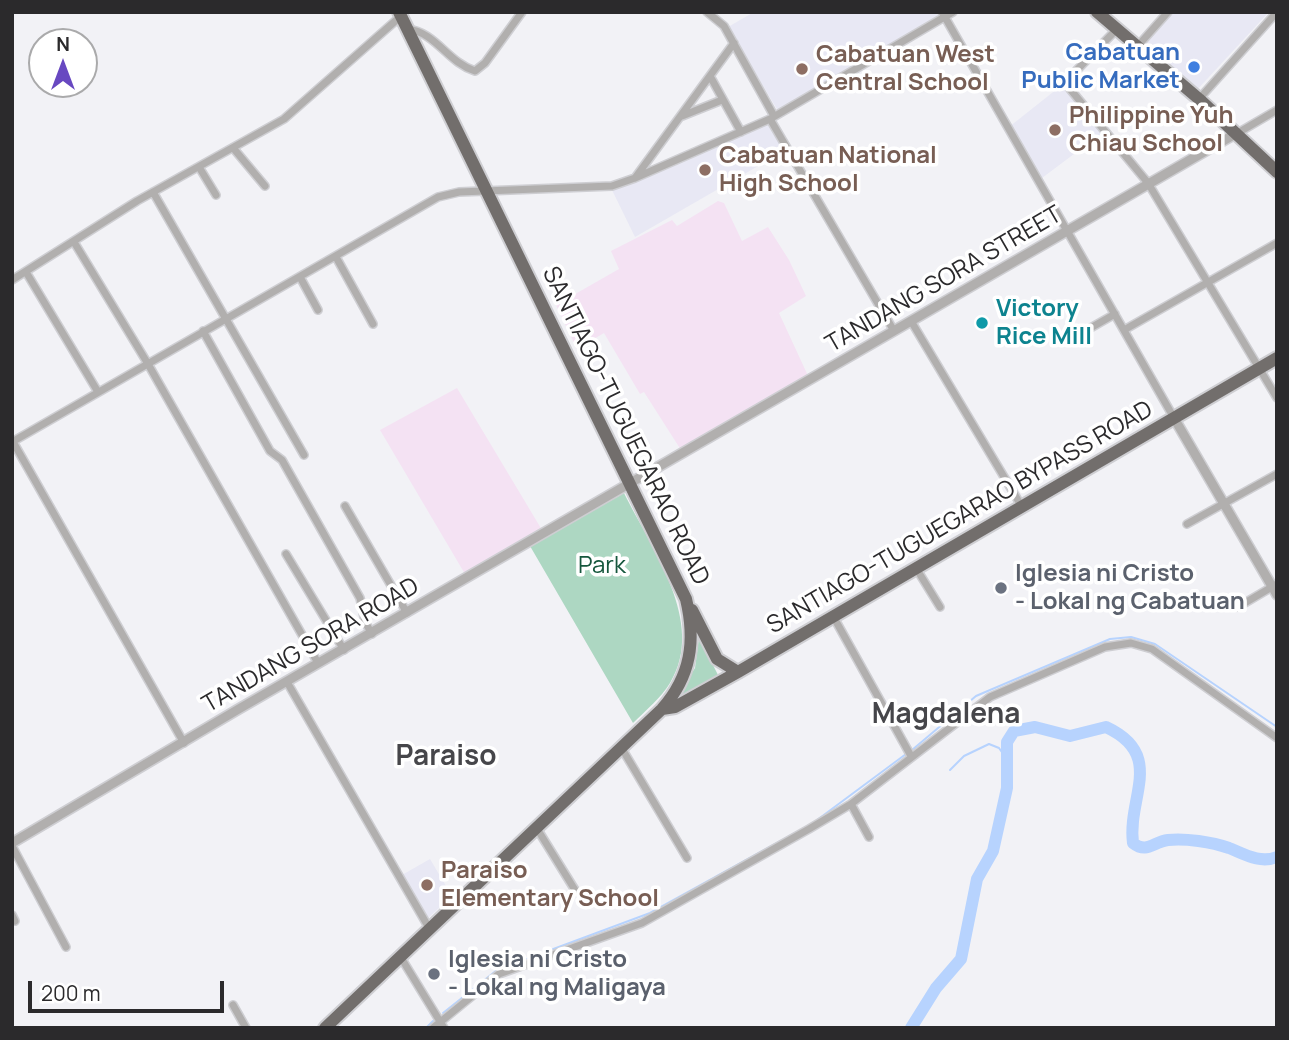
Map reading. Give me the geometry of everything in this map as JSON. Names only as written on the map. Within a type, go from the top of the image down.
[{"type":"highway","points":[[1097,12],[1199,99],[1277,172]]},
{"type":"highway","name":"SANTIAGO-TUGUEGARAO ROAD","points":[[325,1028],[662,709],[681,682],[690,657],[691,628],[686,599],[401,14]]},
{"type":"highway","name":"SANTIAGO-TUGUEGARAO BYPASS ROAD","points":[[662,709],[675,707],[738,672],[1277,358]]},
{"type":"highway","points":[[686,599],[717,659],[738,672]]},
{"type":"street","points":[[407,29],[425,32],[457,62],[475,71],[485,63],[522,12]]},
{"type":"street","points":[[708,12],[724,26],[734,43],[772,118],[894,331]]},
{"type":"street","points":[[184,743],[13,441],[438,197],[459,191],[612,186],[635,178],[772,118],[953,12]]},
{"type":"street","points":[[1136,48],[1168,12]]},
{"type":"street","points":[[1199,99],[1277,12]]},
{"type":"street","points":[[12,280],[153,192],[284,119],[401,14]]},
{"type":"street","points":[[944,15],[1275,589],[1238,607]]},
{"type":"street","points":[[1116,30],[1070,76],[1068,83],[1149,183],[1277,398]]},
{"type":"street","points":[[635,178],[734,43]]},
{"type":"street","points":[[710,76],[741,132]]},
{"type":"street","points":[[681,116],[722,100]]},
{"type":"street","name":"TANDANG SORA STREET","points":[[631,485],[1277,110]]},
{"type":"street","points":[[234,149],[265,186]]},
{"type":"street","points":[[199,167],[216,195]]},
{"type":"street","points":[[153,192],[304,454]]},
{"type":"street","points":[[74,242],[148,364],[318,663]]},
{"type":"street","points":[[1124,330],[1277,243]]},
{"type":"street","points":[[336,257],[373,324]]},
{"type":"street","points":[[26,272],[98,392]]},
{"type":"street","points":[[300,277],[318,310]]},
{"type":"street","points":[[1080,334],[1115,314]]},
{"type":"street","points":[[911,321],[1023,507]]},
{"type":"street","points":[[203,331],[270,451],[282,460],[360,598],[364,618],[372,634]]},
{"type":"street","points":[[1187,524],[1277,474]]},
{"type":"street","name":"TANDANG SORA ROAD","points":[[12,844],[318,663],[631,485]]},
{"type":"street","points":[[345,506],[407,613]]},
{"type":"street","points":[[286,554],[344,650]]},
{"type":"street","points":[[916,568],[940,607]]},
{"type":"street","points":[[832,617],[911,756]]},
{"type":"street","points":[[433,1028],[442,1024],[499,974],[642,923],[851,804],[990,697],[1105,647],[1124,643],[1144,646],[1161,654],[1277,738]]},
{"type":"street","points":[[286,682],[429,928]]},
{"type":"street","points":[[621,747],[687,859]]},
{"type":"street","points":[[851,804],[869,837]]},
{"type":"street","points":[[536,827],[575,890]]},
{"type":"street","points":[[12,844],[66,947]]},
{"type":"street","points":[[401,956],[442,1024]]},
{"type":"street","points":[[233,1006],[246,1028]]},
{"type":"shaded area","name":"Cabatuan West Central School","points":[[754,12],[936,12],[939,18],[778,111],[728,27]]},
{"type":"shaded area","name":"Cabatuan Public Market","points":[[1172,12],[1269,12],[1196,91],[1144,43]]},
{"type":"shaded area","name":"Philippine Yuh Chiau School","points":[[1062,85],[1102,133],[1042,178],[1009,127]]},
{"type":"shaded area","name":"Cabatuan National High School","points":[[771,123],[786,150],[635,237],[612,190]]},
{"type":"shaded area","points":[[718,201],[724,203],[742,241],[768,227],[789,260],[806,296],[779,313],[809,378],[681,450],[644,392],[640,394],[604,333],[577,349],[556,305],[619,269],[611,251],[672,220],[677,226]]},
{"type":"shaded area","points":[[457,388],[542,530],[465,574],[380,430]]},
{"type":"shaded area","name":"Paraiso Elementary School","points":[[430,859],[452,896],[427,919],[402,875]]},
{"type":"green space","name":"Park","points":[[624,493],[671,586],[679,611],[682,636],[680,660],[670,683],[633,723],[530,546]]},
{"type":"green space","points":[[699,637],[718,675],[673,701],[695,668]]},
{"type":"waterway","points":[[912,750],[976,696],[1110,639],[1131,637],[1155,644],[1277,727]]},
{"type":"waterway","points":[[911,1028],[936,988],[961,959],[977,879],[993,851],[1007,788],[1007,742],[1014,731],[1035,727],[1070,736],[1106,727],[1124,738],[1135,750],[1139,764],[1140,778],[1133,826],[1133,843],[1138,846],[1146,847],[1168,840],[1190,840],[1222,846],[1258,859],[1277,857]]},
{"type":"waterway","points":[[950,770],[964,756],[989,744],[999,748],[1006,758]]},
{"type":"waterway","points":[[817,820],[906,754]]},
{"type":"waterway","points":[[443,1013],[497,970],[650,913],[797,832]]},
{"type":"waterway","points":[[426,1028],[433,1021]]},
{"type":"place","name":"Cabatuan Public Market","points":[[1194,67]]},
{"type":"place","name":"Cabatuan West Central School","points":[[802,69]]},
{"type":"place","name":"Philippine Yuh Chiau School","points":[[1055,130]]},
{"type":"place","name":"Cabatuan National High School","points":[[705,170]]},
{"type":"place","name":"Victory Rice Mill","points":[[982,323]]},
{"type":"place","name":"Iglesia ni Cristo - Lokal ng Cabatuan","points":[[1001,588]]},
{"type":"place","name":"Paraiso Elementary School","points":[[427,885]]},
{"type":"place","name":"Iglesia ni Cristo - Lokal ng Maligaya","points":[[434,974]]},
{"type":"district","name":"Magdalena","points":[[946,715]]},
{"type":"district","name":"Paraiso","points":[[446,757]]}]
